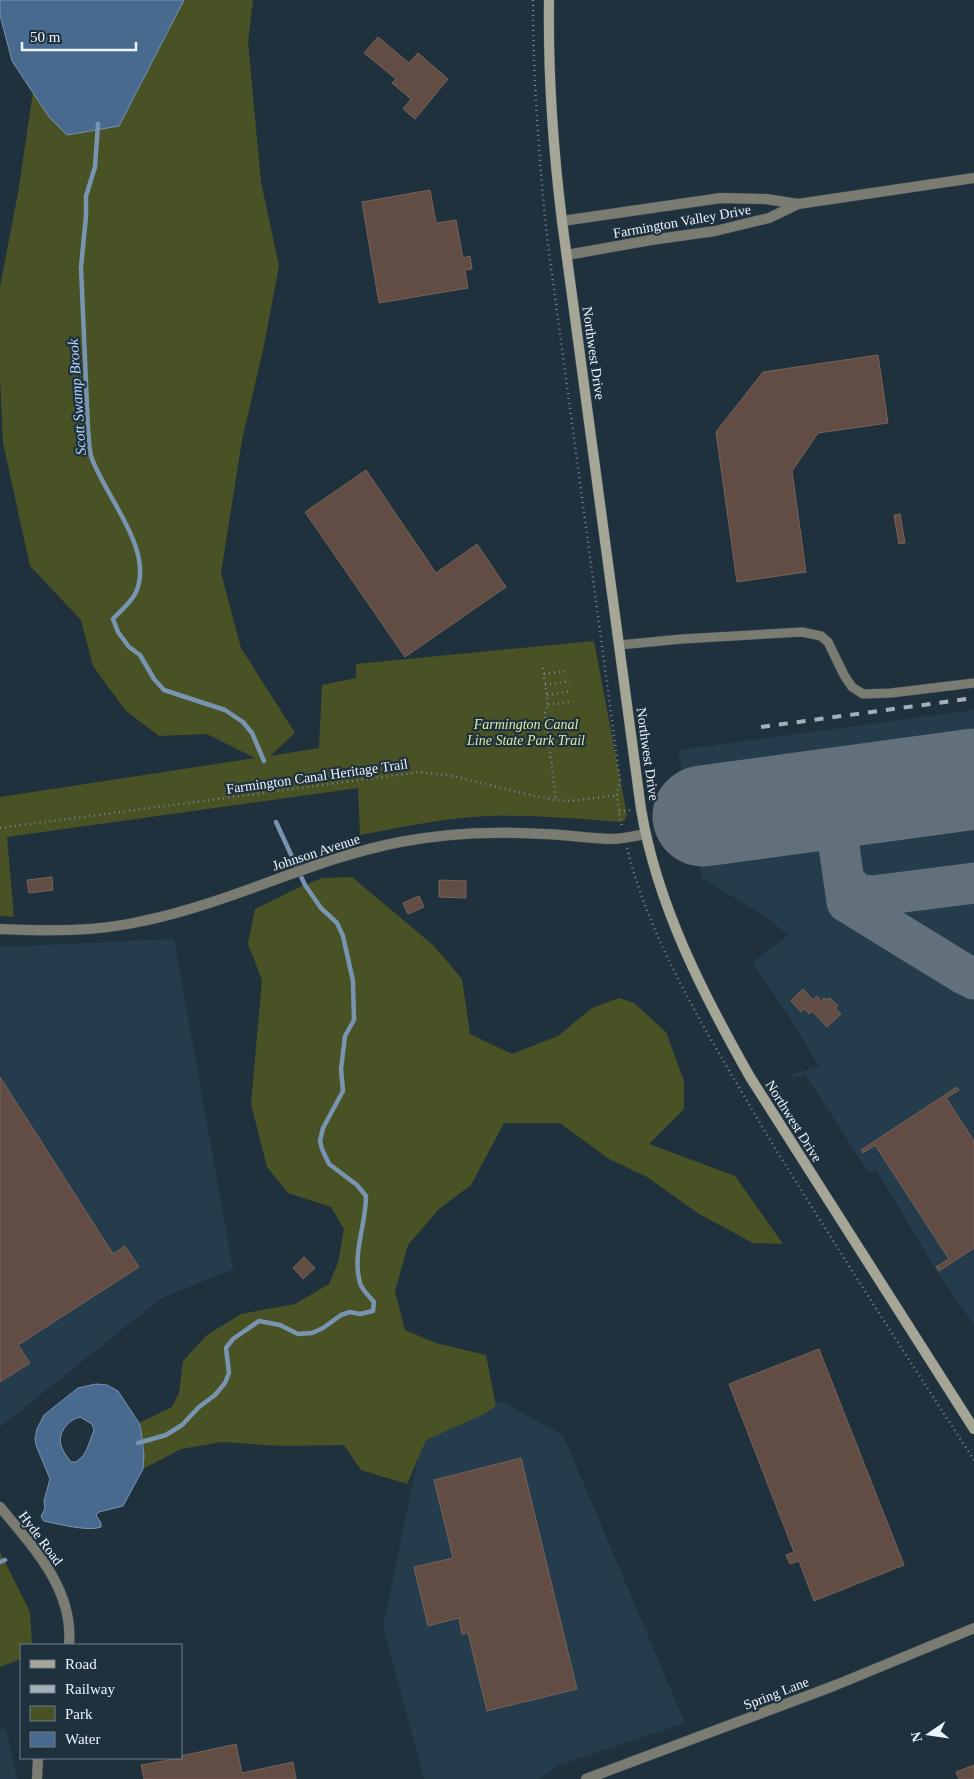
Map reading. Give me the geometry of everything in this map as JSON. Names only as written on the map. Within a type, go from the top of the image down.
[{"type":"main road","name":"Northwest Drive","points":[[549,0],[554,157],[645,834],[654,866],[673,921],[695,972],[718,1021],[750,1078],[974,1429]]},
{"type":"street","name":"Farmington Valley Drive","points":[[562,221],[721,198],[766,199],[798,204],[974,178]]},
{"type":"street","name":"Farmington Valley Drive","points":[[567,255],[715,231],[769,218],[798,204]]},
{"type":"street","name":"Johnson Avenue","points":[[0,929],[73,931],[120,926],[168,915],[372,848],[434,837],[508,833],[613,839],[645,834]]},
{"type":"street","name":"Hyde Road","points":[[0,1507],[46,1564],[56,1581],[69,1620],[69,1644]]},
{"type":"street","name":"Spring Lane","points":[[586,1779],[836,1685],[974,1628]]},
{"type":"street","points":[[37,1779],[38,1759]]},
{"type":"lane","points":[[619,646],[682,639],[802,632],[821,636],[828,642],[852,687],[863,694],[890,694],[974,683]]},
{"type":"path","points":[[533,0],[533,70],[547,237],[620,780],[617,795],[619,812]]},
{"type":"path","points":[[543,668],[548,705],[545,713],[556,800]]},
{"type":"path","points":[[544,674],[568,671]]},
{"type":"path","points":[[545,685],[570,681]]},
{"type":"path","points":[[547,694],[571,691]]},
{"type":"path","points":[[548,705],[573,701]]},
{"type":"path","name":"Farmington Canal Heritage Trail","points":[[0,828],[420,772],[452,776],[556,800],[571,801],[617,795]]},
{"type":"shaded area","points":[[974,710],[974,1325],[934,1267],[876,1169],[869,1173],[805,1074],[793,1078],[792,1074],[819,1067],[789,1016],[752,963],[788,935],[766,917],[702,878],[678,750]]},
{"type":"shaded area","points":[[174,939],[233,1269],[160,1299],[0,1427],[0,947]]},
{"type":"shaded area","points":[[501,1401],[563,1435],[685,1723],[559,1765],[539,1779],[424,1779],[383,1627],[423,1434]]},
{"type":"shaded area","points":[[6,1728],[17,1779],[0,1779],[0,1729]]},
{"type":"green space","name":"Farmington Canal Line State Park Trail","points":[[184,0],[253,0],[248,42],[261,182],[279,266],[263,350],[242,440],[221,573],[241,648],[295,733],[270,756],[319,748],[322,685],[356,678],[356,664],[594,641],[627,815],[624,821],[617,822],[536,816],[472,817],[424,823],[360,835],[358,788],[7,837],[14,917],[0,916],[0,797],[255,758],[207,734],[159,736],[125,710],[93,666],[81,620],[30,566],[3,443],[0,378],[0,287],[18,193],[33,92],[49,117],[67,135],[119,126]]},
{"type":"green space","points":[[352,877],[433,945],[462,979],[470,1034],[512,1054],[558,1036],[592,1008],[619,998],[634,1003],[666,1032],[684,1081],[684,1109],[649,1144],[735,1176],[783,1244],[753,1243],[699,1214],[647,1177],[609,1159],[560,1123],[504,1123],[471,1185],[439,1209],[408,1245],[395,1291],[405,1330],[436,1343],[486,1355],[496,1406],[484,1414],[426,1440],[407,1484],[361,1470],[344,1445],[282,1446],[222,1442],[181,1449],[143,1469],[143,1442],[139,1423],[172,1407],[179,1393],[183,1361],[207,1335],[241,1314],[295,1304],[329,1284],[338,1263],[344,1229],[331,1207],[288,1193],[267,1167],[251,1104],[262,980],[248,944],[255,909],[322,878]]},
{"type":"green space","points":[[0,1552],[30,1612],[32,1644],[20,1644],[20,1659],[0,1667]]},
{"type":"water","points":[[0,0],[184,0],[119,126],[67,135],[49,117],[12,61],[0,15]]},
{"type":"water","points":[[96,1384],[107,1385],[118,1391],[139,1423],[144,1455],[143,1469],[123,1506],[99,1512],[96,1515],[101,1523],[101,1527],[89,1529],[44,1521],[41,1517],[45,1508],[44,1501],[50,1479],[36,1445],[37,1429],[44,1415],[78,1388]],"holes":[[[80,1417],[92,1424],[94,1430],[87,1449],[76,1462],[71,1462],[62,1448],[60,1438],[64,1429],[71,1421]]]},
{"type":"building","points":[[378,37],[409,63],[418,53],[448,79],[415,119],[403,109],[411,99],[392,83],[396,79],[364,53]]},
{"type":"building","points":[[430,190],[436,223],[456,220],[463,258],[470,256],[472,269],[465,270],[468,288],[379,303],[362,202]]},
{"type":"building","points":[[878,355],[888,423],[818,433],[792,471],[806,572],[737,582],[716,432],[763,372]]},
{"type":"building","points":[[366,470],[436,573],[477,544],[506,587],[405,657],[305,512]]},
{"type":"building","points":[[900,514],[905,543],[899,544],[894,515]]},
{"type":"building","points":[[52,877],[53,890],[29,893],[27,880]]},
{"type":"building","points":[[439,880],[466,881],[466,898],[439,897]]},
{"type":"building","points":[[419,896],[424,907],[408,914],[403,903]]},
{"type":"building","points":[[803,989],[813,1000],[817,996],[821,1001],[824,998],[827,1000],[830,998],[838,1006],[835,1008],[841,1014],[827,1027],[812,1011],[809,1014],[804,1008],[801,1012],[791,1001]]},
{"type":"building","points":[[0,1077],[113,1254],[125,1246],[139,1267],[18,1345],[30,1363],[0,1382]]},
{"type":"building","points":[[957,1087],[959,1090],[946,1098],[974,1141],[974,1248],[939,1271],[936,1267],[949,1259],[875,1145],[863,1153],[861,1150]]},
{"type":"building","points":[[304,1257],[315,1268],[303,1279],[293,1268]]},
{"type":"building","points":[[819,1349],[904,1565],[814,1601],[799,1561],[790,1564],[786,1555],[794,1552],[729,1384]]},
{"type":"building","points":[[521,1458],[577,1689],[487,1711],[468,1633],[462,1634],[459,1618],[428,1626],[414,1567],[453,1558],[434,1480]]},
{"type":"building","points":[[236,1744],[242,1773],[293,1762],[296,1779],[144,1779],[141,1765],[182,1759],[182,1756]]},
{"type":"building","points":[[974,1765],[974,1779],[959,1779],[956,1772]]},
{"type":"waterway","name":"Scott Swamp Brook","points":[[98,124],[95,167],[86,196],[81,267],[89,446],[97,471],[134,541],[139,559],[140,576],[134,596],[113,619],[118,632],[129,647],[140,655],[154,679],[164,690],[225,710],[243,722],[252,733],[264,761]]},
{"type":"waterway","name":"Scott Swamp Brook","points":[[138,1443],[166,1435],[182,1425],[199,1407],[215,1395],[225,1383],[229,1373],[226,1348],[233,1339],[259,1321],[280,1325],[298,1334],[312,1333],[323,1328],[341,1315],[350,1312],[360,1314],[373,1311],[374,1302],[361,1286],[358,1272],[358,1250],[366,1196],[357,1185],[329,1164],[320,1141],[323,1128],[343,1091],[341,1069],[345,1036],[354,1020],[353,981],[343,936],[337,923],[321,908],[305,885],[276,822]]},
{"type":"waterway","points":[[0,1562],[5,1560]]},
{"type":"taxiway","points":[[832,798],[844,881],[857,894],[872,896],[974,883]]},
{"type":"taxiway","points":[[845,888],[847,902],[974,979]]},
{"type":"runway","points":[[703,816],[974,779]]},
{"type":"railway","points":[[761,727],[974,698]]}]
